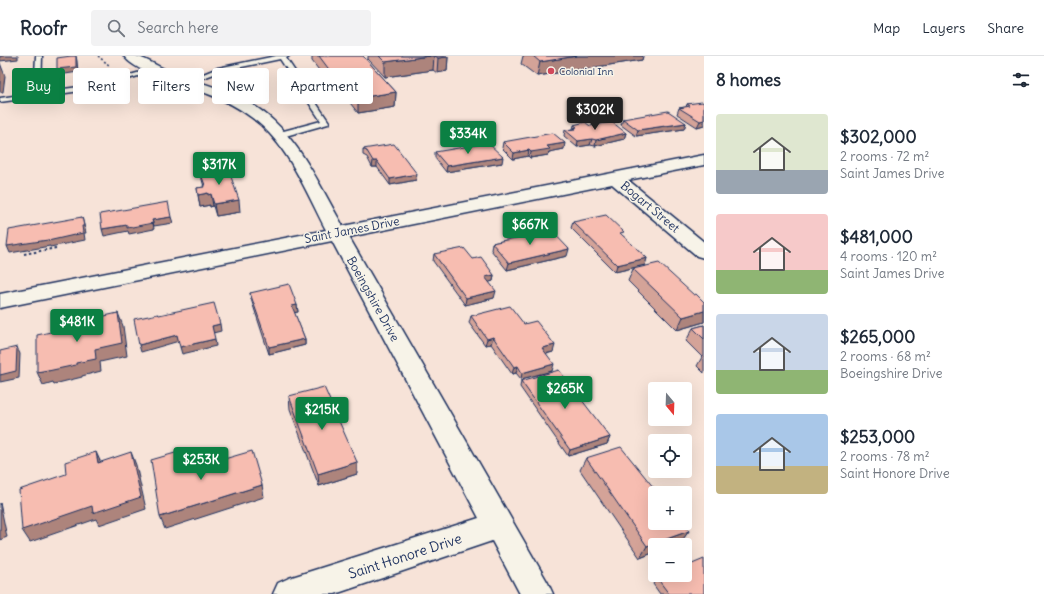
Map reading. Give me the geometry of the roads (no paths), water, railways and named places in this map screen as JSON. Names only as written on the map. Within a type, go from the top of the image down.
[{"type":"street","name":"Boeingshire Drive","points":[[130,56],[132,59],[151,68]]},
{"type":"street","name":"Boeingshire Drive","points":[[204,87],[244,105],[258,114],[279,134],[298,162],[537,594]]},
{"type":"street","name":"Saint James Drive","points":[[0,301],[704,160]]},
{"type":"street","name":"Bogart Street","points":[[615,178],[704,252]]},
{"type":"street","name":"Saint Honore Drive","points":[[289,594],[498,525]]},
{"type":"lane","points":[[38,56],[38,68]]},
{"type":"lane","points":[[204,75],[220,69],[284,57],[325,122],[315,126],[279,134]]},
{"type":"lane","points":[[65,92],[95,87],[138,75]]},
{"type":"lane","points":[[0,100],[12,99]]},
{"type":"place","name":"Colonial Inn","points":[[551,71]]}]
